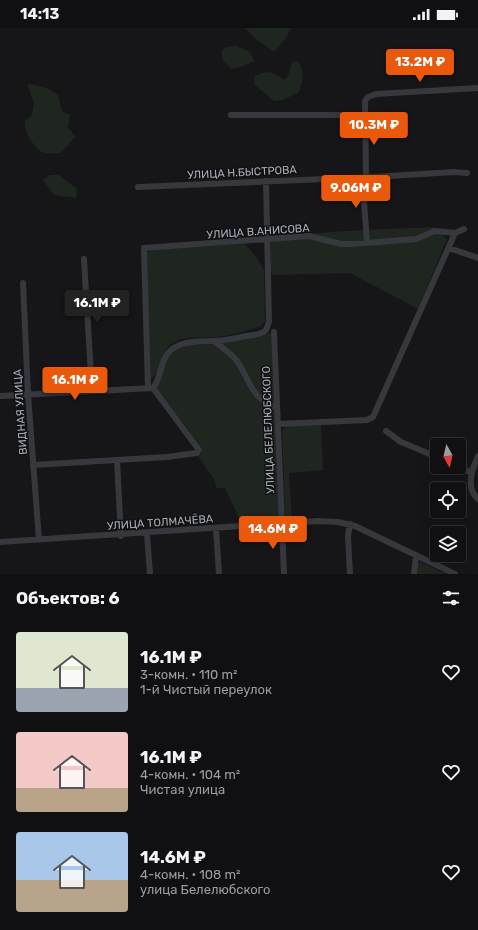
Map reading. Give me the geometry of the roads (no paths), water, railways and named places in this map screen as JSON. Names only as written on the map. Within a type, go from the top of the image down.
[{"type":"street","points":[[367,242],[364,202],[366,177],[365,101],[372,95],[478,88]]},
{"type":"street","points":[[231,115],[364,115]]},
{"type":"street","name":"УЛИЦА Н.БЫСТРОВА","points":[[138,187],[454,172],[467,173]]},
{"type":"street","points":[[0,396],[151,388],[157,382],[164,358],[170,350],[190,342],[214,342],[258,334],[266,330],[269,322],[266,180]]},
{"type":"street","name":"УЛИЦА В.АНИСОВА","points":[[151,388],[144,248],[309,236],[341,244],[416,239],[434,231],[455,233],[464,229]]},
{"type":"street","points":[[278,424],[370,419],[375,414],[455,233]]},
{"type":"street","points":[[449,248],[478,258]]},
{"type":"street","points":[[84,259],[92,391]]},
{"type":"street","name":"ВИДНАЯ УЛИЦА","points":[[24,283],[28,394],[39,540]]},
{"type":"street","name":"УЛИЦА БЕЛЕЛЮБСКОГО","points":[[274,332],[284,574]]},
{"type":"street","points":[[214,342],[234,358],[239,364],[251,389],[267,404],[277,408]]},
{"type":"street","points":[[33,465],[193,455],[198,450],[151,388]]},
{"type":"street","points":[[386,431],[401,442],[430,454]]},
{"type":"street","points":[[478,456],[472,473],[470,485],[474,495],[478,499]]},
{"type":"street","points":[[117,460],[121,536]]},
{"type":"street","points":[[466,470],[472,473]]},
{"type":"street","name":"УЛИЦА ТОЛМАЧЁВА","points":[[0,542],[121,536],[318,521],[350,524],[455,574]]},
{"type":"street","points":[[350,524],[348,536],[350,574]]},
{"type":"street","points":[[216,528],[219,574]]},
{"type":"street","points":[[147,534],[150,574]]},
{"type":"street","points":[[414,574],[416,556]]}]
